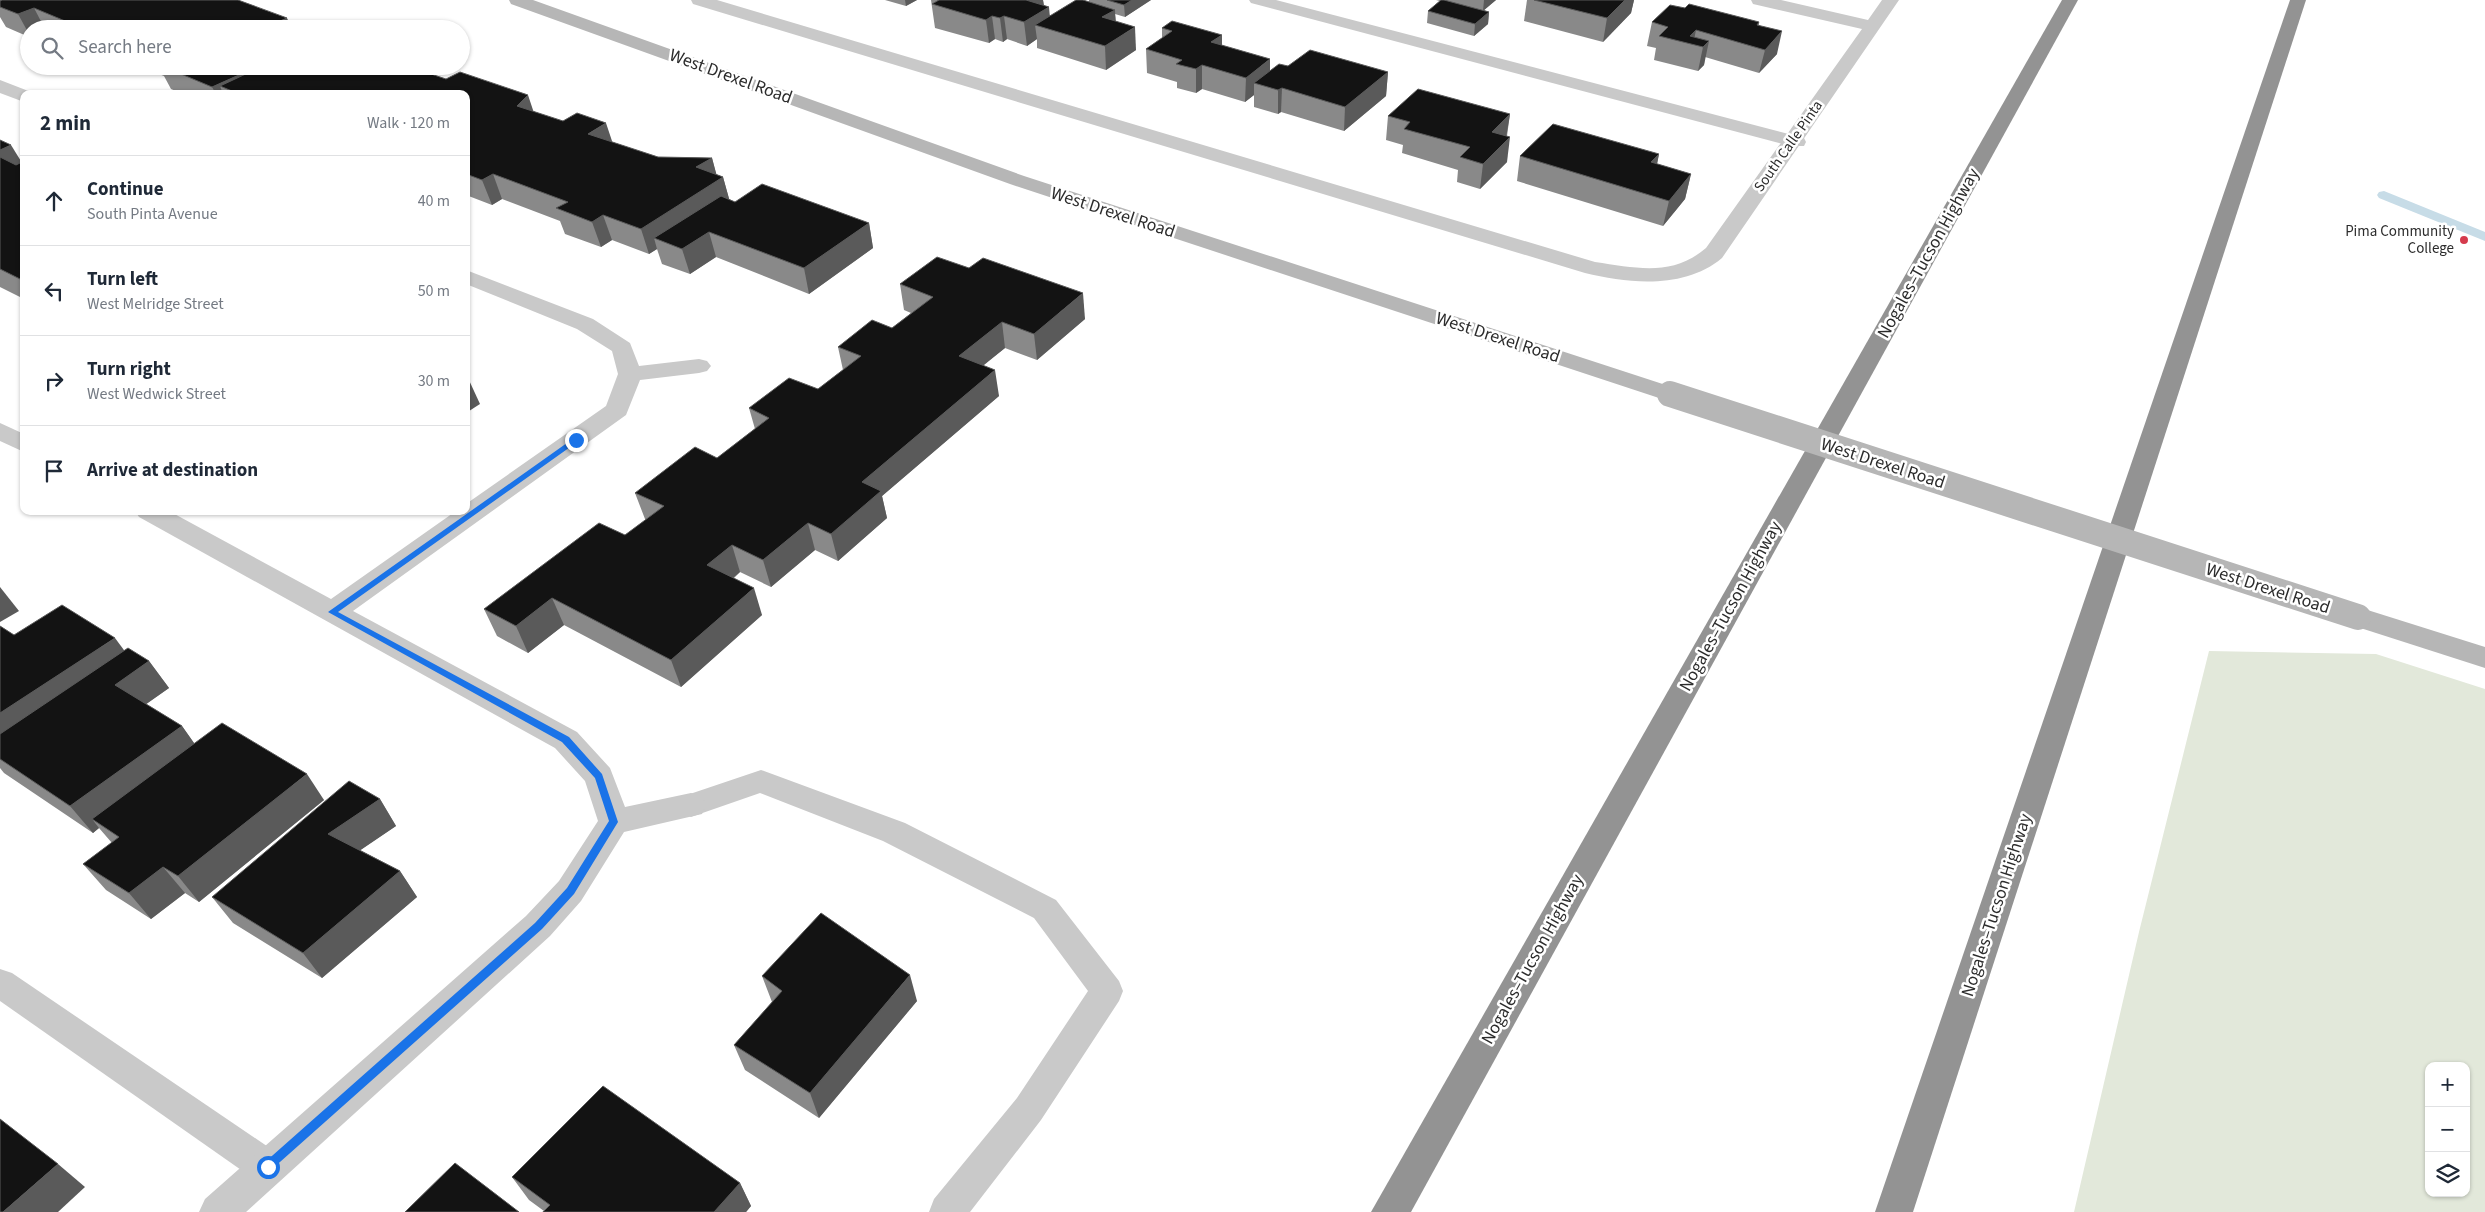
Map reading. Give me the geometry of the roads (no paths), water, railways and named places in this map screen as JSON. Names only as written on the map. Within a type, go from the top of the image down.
[{"type":"highway","name":"Nogales–Tucson Highway","points":[[1390,1212],[2070,0]]},
{"type":"highway","name":"Nogales–Tucson Highway","points":[[1894,1212],[2298,0]]},
{"type":"street","name":"West Drexel Road","points":[[517,0],[1017,180],[2485,658]]},
{"type":"street","name":"South Calle Pinta","points":[[699,0],[1592,268],[1635,274],[1670,273],[1698,266],[1714,253],[1795,141],[1871,26],[1891,0]]},
{"type":"street","points":[[1759,0],[1871,26]]},
{"type":"street","points":[[0,86],[20,94]]},
{"type":"street","points":[[470,278],[585,324],[622,348],[630,374],[617,410],[470,514]]},
{"type":"street","points":[[630,374],[699,366]]},
{"type":"street","points":[[0,431],[20,442]]},
{"type":"street","points":[[155,515],[566,740],[599,776],[614,822]]},
{"type":"street","points":[[332,612],[469,515]]},
{"type":"street","points":[[218,1212],[538,926],[570,891],[614,822],[691,805]]},
{"type":"lane","points":[[1257,0],[1795,141]]},
{"type":"lane","points":[[691,805],[761,781],[894,832],[1044,909],[1107,991],[1029,1109],[948,1212]]},
{"type":"lane","points":[[0,983],[268,1167]]},
{"type":"waterway","points":[[2384,195],[2485,237]]},
{"type":"place","name":"Pima Community College","points":[[2464,240]]}]
